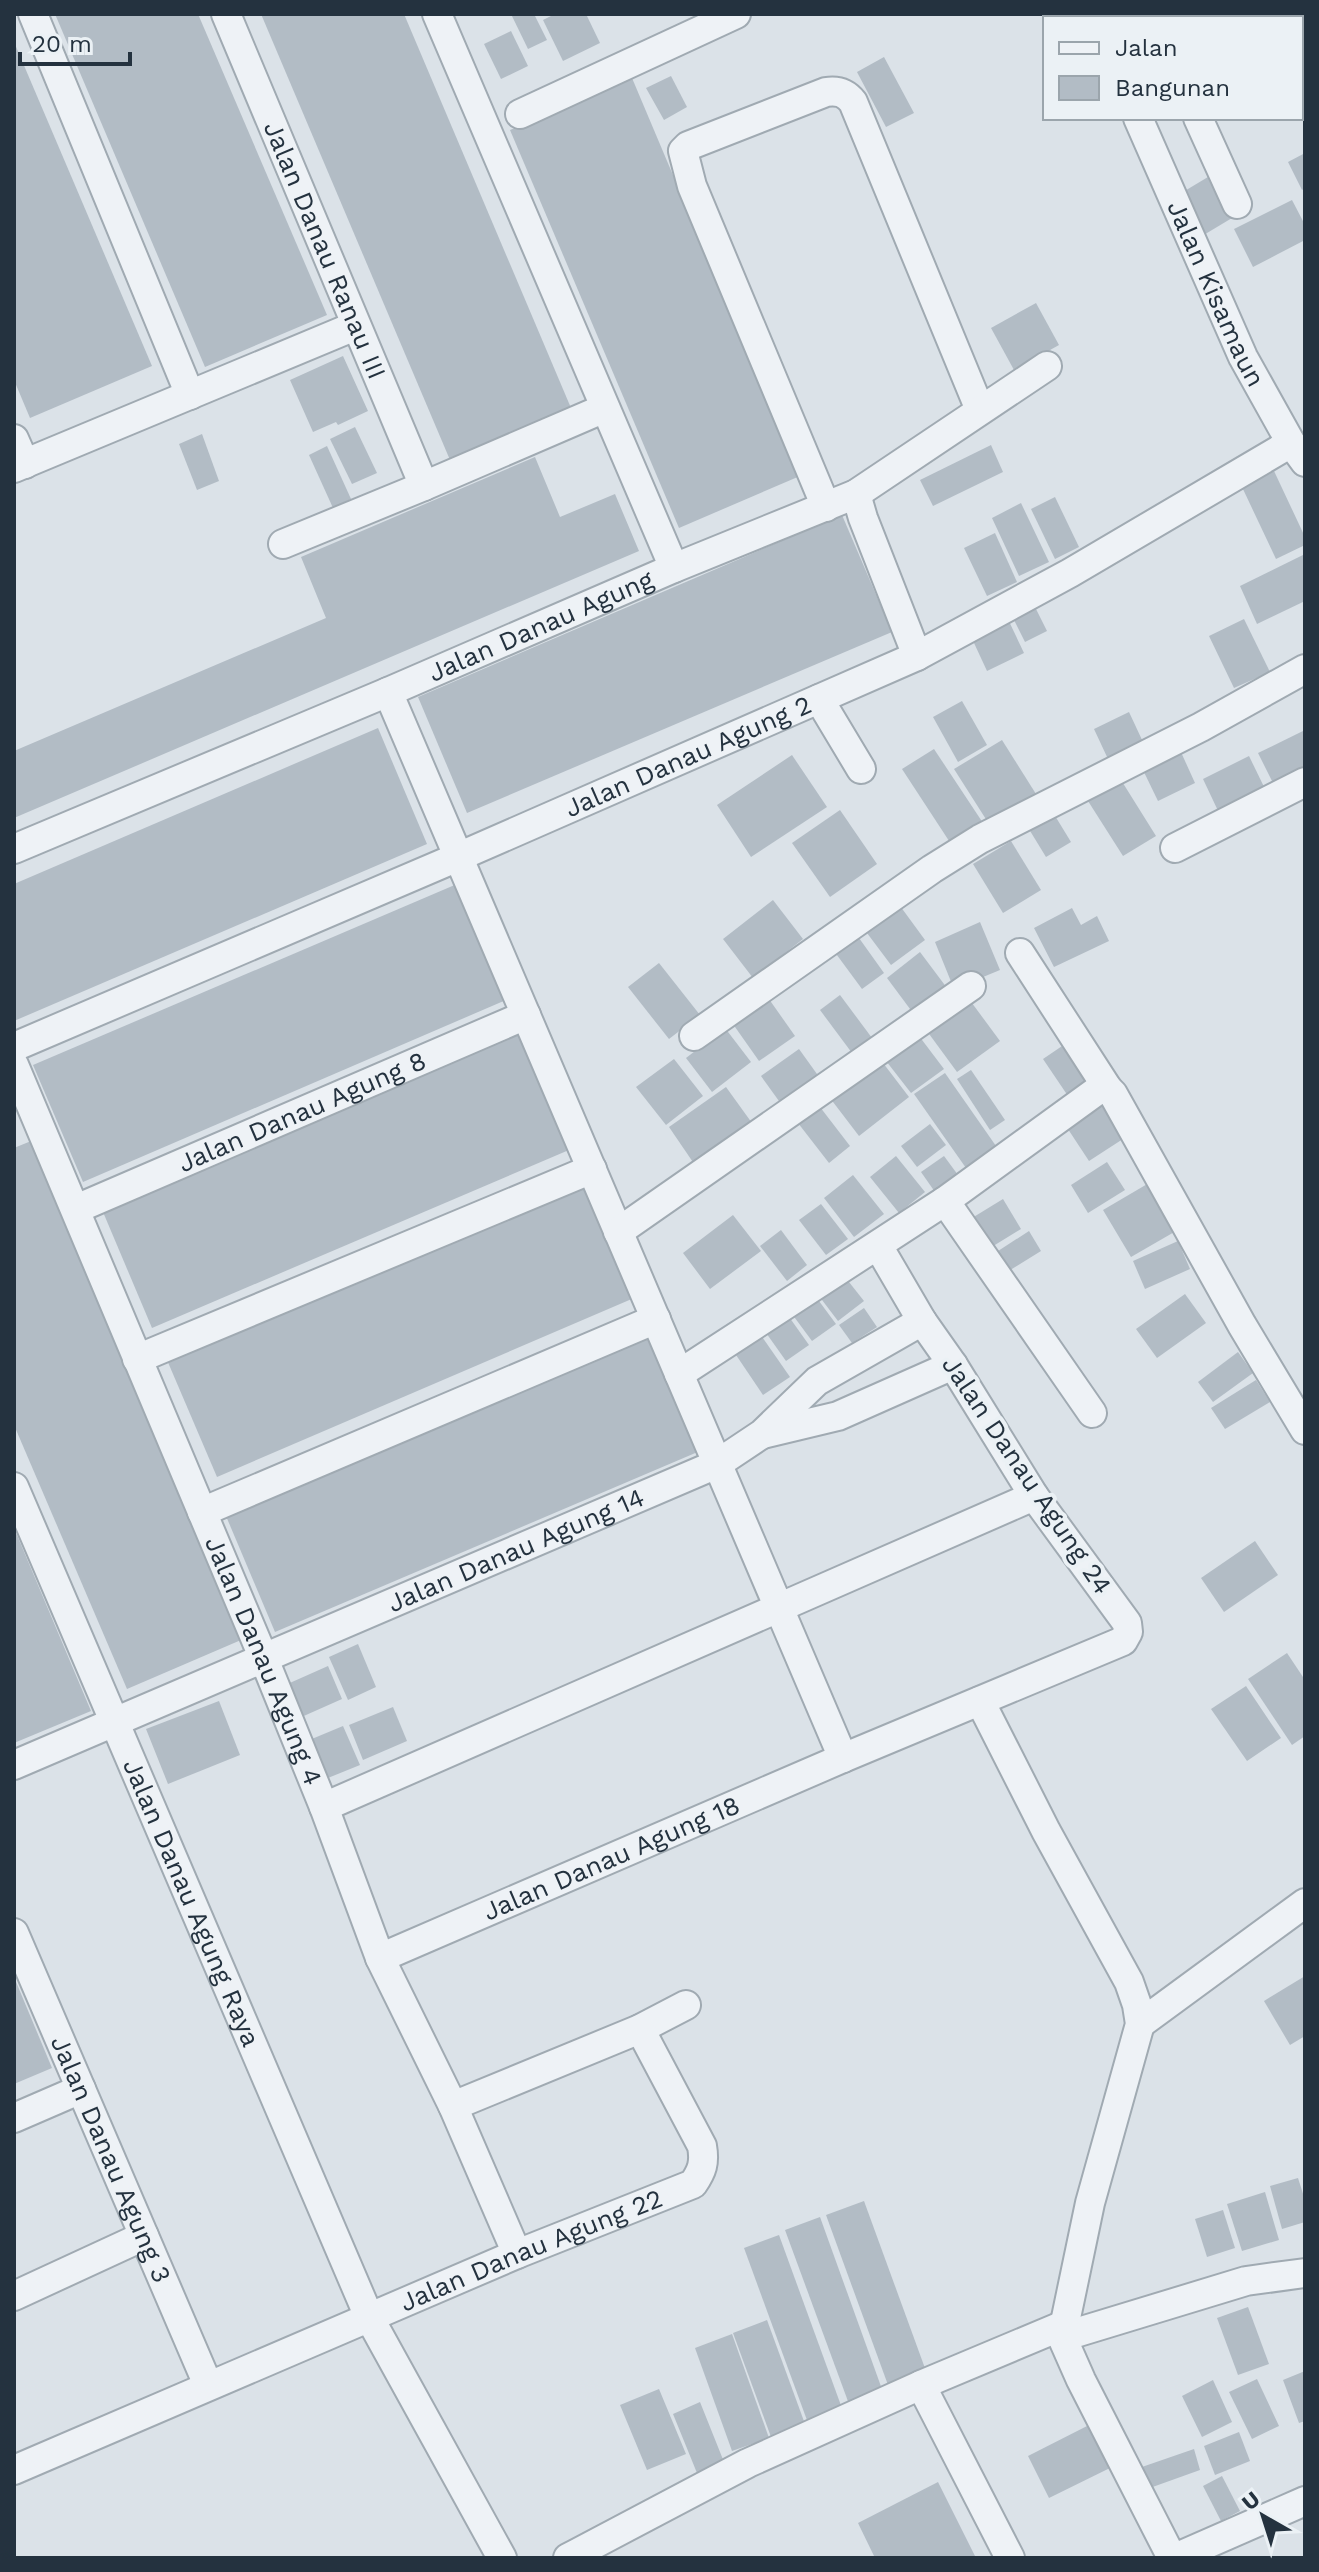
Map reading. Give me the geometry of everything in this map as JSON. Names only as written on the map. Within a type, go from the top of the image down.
[{"type":"street","points":[[33,14],[190,395]]},
{"type":"street","name":"Jalan Danau Ranau III","points":[[226,14],[424,486]]},
{"type":"street","points":[[437,14],[674,568]]},
{"type":"street","points":[[520,114],[736,14]]},
{"type":"street","points":[[826,507],[692,186],[683,151],[688,146],[826,92],[849,96],[980,410]]},
{"type":"street","name":"Jalan Kisamaun","points":[[1139,120],[1243,357],[1298,452]]},
{"type":"street","points":[[1199,120],[1237,204]]},
{"type":"street","points":[[18,457],[190,395],[355,326]]},
{"type":"street","name":"Jalan Danau Agung","points":[[14,849],[674,568],[856,494],[1047,366]]},
{"type":"street","points":[[283,544],[605,408]]},
{"type":"street","name":"Jalan Danau Agung 2","points":[[14,1047],[917,656],[1298,452]]},
{"type":"street","points":[[856,494],[917,656]]},
{"type":"street","points":[[694,1036],[932,869],[980,839],[1201,727],[1305,669]]},
{"type":"street","points":[[388,692],[843,1758]]},
{"type":"street","points":[[819,699],[861,769]]},
{"type":"street","points":[[1175,848],[1305,782]]},
{"type":"street","points":[[1020,953],[1108,1089],[1305,1430]]},
{"type":"street","points":[[618,1232],[971,986]]},
{"type":"street","name":"Jalan Danau Agung 8","points":[[76,1209],[526,1015]]},
{"type":"street","name":"Jalan Danau Agung 4","points":[[14,1065],[264,1659],[324,1807],[380,1958],[453,2106],[517,2254]]},
{"type":"street","points":[[679,1374],[945,1201],[1098,1090],[1108,1089]]},
{"type":"street","points":[[137,1359],[592,1169]]},
{"type":"street","points":[[945,1201],[1092,1413]]},
{"type":"street","name":"Jalan Danau Agung 24","points":[[843,1758],[1123,1641],[1128,1632],[1127,1623],[1034,1496],[884,1256]]},
{"type":"street","points":[[202,1512],[656,1319]]},
{"type":"street","name":"Jalan Danau Agung 14","points":[[14,1765],[717,1464],[762,1434],[817,1381],[922,1321]]},
{"type":"street","name":"Jalan Danau Agung 14","points":[[762,1434],[838,1416],[953,1365]]},
{"type":"street","name":"Jalan Danau Agung Raya","points":[[14,1487],[369,2317],[502,2558]]},
{"type":"street","points":[[324,1807],[1034,1496]]},
{"type":"street","points":[[980,1701],[1046,1831],[1129,1982],[1140,2024],[1090,2203],[1063,2331],[1173,2558],[1305,2501]]},
{"type":"street","name":"Jalan Danau Agung 18","points":[[380,1958],[843,1758]]},
{"type":"street","points":[[1140,2024],[1305,1903]]},
{"type":"street","name":"Jalan Danau Agung 3","points":[[15,1939],[208,2385]]},
{"type":"street","points":[[453,2106],[640,2029],[686,2005]]},
{"type":"street","name":"Jalan Danau Agung 22","points":[[14,2470],[517,2254],[693,2184],[705,2160],[702,2146],[640,2029]]},
{"type":"street","points":[[14,2118],[81,2089]]},
{"type":"street","points":[[14,2296],[144,2236]]},
{"type":"street","points":[[568,2558],[748,2463],[921,2385],[1063,2331],[1246,2281],[1305,2273]]},
{"type":"street","points":[[921,2385],[1010,2558]]},
{"type":"building","points":[[55,14],[198,14],[327,315],[205,367]]},
{"type":"building","points":[[261,14],[404,14],[571,408],[450,460]]},
{"type":"building","points":[[511,14],[534,14],[547,40],[528,49]]},
{"type":"building","points":[[555,14],[586,14],[600,43],[563,61],[543,20]]},
{"type":"building","points":[[511,31],[528,66],[501,79],[484,44]]},
{"type":"building","points":[[14,42],[152,366],[30,418],[14,380]]},
{"type":"building","points":[[884,57],[914,113],[886,127],[857,72]]},
{"type":"building","points":[[671,76],[687,107],[664,120],[646,88]]},
{"type":"building","points":[[632,78],[800,476],[679,528],[510,130]]},
{"type":"building","points":[[1305,153],[1305,188],[1302,190],[1288,162]]},
{"type":"building","points":[[1208,177],[1232,218],[1202,236],[1178,195]]},
{"type":"building","points":[[1292,200],[1305,225],[1305,240],[1253,267],[1234,229]]},
{"type":"building","points":[[1036,303],[1059,345],[1014,370],[991,328]]},
{"type":"building","points":[[343,356],[368,411],[313,432],[290,380]]},
{"type":"building","points":[[355,427],[377,473],[352,484],[330,439]]},
{"type":"building","points":[[202,434],[219,481],[197,490],[179,444]]},
{"type":"building","points":[[991,445],[1003,472],[933,506],[920,480]]},
{"type":"building","points":[[327,446],[351,499],[333,508],[309,455]]},
{"type":"building","points":[[535,457],[560,517],[615,494],[639,551],[14,818],[14,751],[326,618],[301,557]]},
{"type":"building","points":[[1274,471],[1305,537],[1305,545],[1276,559],[1242,487]]},
{"type":"building","points":[[1055,497],[1079,547],[1055,559],[1031,509]]},
{"type":"building","points":[[1021,503],[1049,562],[1019,576],[992,518]]},
{"type":"building","points":[[842,515],[892,632],[467,813],[418,697]]},
{"type":"building","points":[[995,533],[1017,582],[987,596],[964,548]]},
{"type":"building","points":[[1305,554],[1305,601],[1257,624],[1240,586]]},
{"type":"building","points":[[1031,599],[1047,631],[1025,642],[1009,610]]},
{"type":"building","points":[[1005,613],[1024,653],[987,671],[968,630]]},
{"type":"building","points":[[1244,619],[1270,672],[1234,688],[1209,636]]},
{"type":"building","points":[[962,701],[987,745],[958,762],[933,717]]},
{"type":"building","points":[[1129,712],[1143,742],[1108,759],[1094,729]]},
{"type":"building","points":[[378,728],[427,844],[14,1021],[14,884]]},
{"type":"building","points":[[1305,730],[1305,772],[1275,787],[1258,753]]},
{"type":"building","points":[[1002,740],[1036,794],[989,824],[954,769]]},
{"type":"building","points":[[934,749],[985,826],[953,847],[902,769]]},
{"type":"building","points":[[1180,750],[1195,783],[1158,801],[1142,768]]},
{"type":"building","points":[[792,755],[827,807],[751,857],[717,805]]},
{"type":"building","points":[[1249,756],[1267,793],[1220,815],[1203,779]]},
{"type":"building","points":[[1121,780],[1156,836],[1123,856],[1088,801]]},
{"type":"building","points":[[1049,806],[1071,842],[1046,857],[1024,821]]},
{"type":"building","points":[[840,810],[877,864],[830,897],[792,843]]},
{"type":"building","points":[[1011,841],[1041,890],[1003,913],[973,864]]},
{"type":"building","points":[[457,884],[506,1000],[83,1182],[33,1065]]},
{"type":"building","points":[[895,899],[925,940],[891,965],[861,925]]},
{"type":"building","points":[[773,900],[803,939],[753,978],[723,939]]},
{"type":"building","points":[[1072,908],[1081,925],[1097,916],[1109,941],[1054,967],[1034,928]]},
{"type":"building","points":[[980,922],[1000,970],[954,989],[935,942]]},
{"type":"building","points":[[854,931],[884,973],[862,989],[831,947]]},
{"type":"building","points":[[920,952],[950,992],[916,1017],[887,978]]},
{"type":"building","points":[[659,963],[700,1015],[669,1039],[628,987]]},
{"type":"building","points":[[764,992],[795,1036],[759,1061],[728,1017]]},
{"type":"building","points":[[840,995],[872,1038],[852,1053],[820,1010]]},
{"type":"building","points":[[966,995],[1000,1041],[957,1072],[924,1027]]},
{"type":"building","points":[[725,1028],[751,1062],[712,1092],[686,1058]]},
{"type":"building","points":[[526,1030],[576,1147],[152,1328],[103,1212]]},
{"type":"building","points":[[916,1032],[944,1069],[911,1093],[883,1057]]},
{"type":"building","points":[[1071,1040],[1096,1077],[1068,1096],[1043,1059]]},
{"type":"building","points":[[799,1049],[822,1081],[784,1108],[761,1076]]},
{"type":"building","points":[[674,1059],[703,1096],[666,1125],[636,1087]]},
{"type":"building","points":[[880,1059],[909,1097],[859,1136],[830,1098]]},
{"type":"building","points":[[971,1070],[1005,1120],[990,1130],[957,1079]]},
{"type":"building","points":[[945,1073],[996,1146],[966,1168],[914,1094]]},
{"type":"building","points":[[726,1087],[757,1130],[699,1171],[669,1127]]},
{"type":"building","points":[[1099,1096],[1126,1137],[1089,1161],[1062,1120]]},
{"type":"building","points":[[820,1107],[850,1146],[829,1163],[798,1123]]},
{"type":"building","points":[[930,1124],[946,1145],[917,1167],[901,1146]]},
{"type":"building","points":[[36,1139],[248,1637],[127,1689],[14,1425],[14,1148]]},
{"type":"building","points":[[896,1156],[925,1192],[899,1213],[870,1177]]},
{"type":"building","points":[[944,1156],[958,1175],[935,1192],[921,1172]]},
{"type":"building","points":[[1107,1162],[1125,1190],[1088,1213],[1071,1185]]},
{"type":"building","points":[[853,1175],[884,1214],[854,1237],[824,1198]]},
{"type":"building","points":[[591,1179],[641,1295],[217,1477],[167,1360]]},
{"type":"building","points":[[1149,1183],[1176,1231],[1131,1257],[1103,1210]]},
{"type":"building","points":[[1003,1199],[1021,1229],[990,1248],[972,1218]]},
{"type":"building","points":[[821,1204],[848,1239],[826,1255],[799,1220]]},
{"type":"building","points":[[733,1215],[761,1251],[710,1289],[683,1253]]},
{"type":"building","points":[[781,1230],[807,1265],[787,1281],[760,1246]]},
{"type":"building","points":[[1029,1231],[1041,1251],[1007,1272],[995,1253]]},
{"type":"building","points":[[1178,1241],[1190,1269],[1145,1289],[1133,1261]]},
{"type":"building","points":[[845,1277],[864,1301],[838,1321],[819,1296]]},
{"type":"building","points":[[1185,1294],[1206,1323],[1157,1358],[1136,1329]]},
{"type":"building","points":[[816,1297],[836,1324],[812,1341],[792,1314]]},
{"type":"building","points":[[864,1308],[877,1327],[852,1343],[839,1325]]},
{"type":"building","points":[[787,1314],[809,1345],[786,1361],[764,1330]]},
{"type":"building","points":[[758,1331],[790,1377],[763,1395],[732,1349]]},
{"type":"building","points":[[650,1335],[700,1451],[275,1632],[226,1516]]},
{"type":"building","points":[[1238,1352],[1253,1373],[1213,1402],[1198,1382]]},
{"type":"building","points":[[1256,1380],[1270,1402],[1225,1429],[1211,1408]]},
{"type":"building","points":[[14,1528],[91,1711],[14,1743]]},
{"type":"building","points":[[1255,1541],[1278,1575],[1224,1612],[1201,1578]]},
{"type":"building","points":[[358,1644],[376,1687],[348,1700],[329,1657]]},
{"type":"building","points":[[1287,1653],[1305,1680],[1305,1736],[1292,1745],[1248,1679]]},
{"type":"building","points":[[328,1666],[342,1699],[297,1719],[283,1686]]},
{"type":"building","points":[[1246,1686],[1281,1738],[1247,1761],[1211,1709]]},
{"type":"building","points":[[219,1701],[240,1755],[168,1784],[146,1729]]},
{"type":"building","points":[[393,1707],[407,1741],[363,1760],[349,1725]]},
{"type":"building","points":[[343,1726],[360,1765],[323,1780],[307,1741]]},
{"type":"building","points":[[1305,1976],[1305,2036],[1290,2045],[1264,2001]]},
{"type":"building","points":[[14,1977],[52,2068],[14,2084]]},
{"type":"building","points":[[1298,2178],[1305,2200],[1305,2222],[1282,2229],[1270,2186]]},
{"type":"building","points":[[1265,2192],[1279,2240],[1242,2251],[1227,2204]]},
{"type":"building","points":[[864,2201],[926,2371],[888,2385],[826,2215]]},
{"type":"building","points":[[1223,2210],[1235,2248],[1207,2257],[1195,2219]]},
{"type":"building","points":[[820,2217],[883,2392],[849,2404],[785,2230]]},
{"type":"building","points":[[779,2235],[843,2411],[808,2423],[744,2248]]},
{"type":"building","points":[[1248,2307],[1269,2364],[1238,2375],[1217,2318]]},
{"type":"building","points":[[767,2320],[805,2424],[771,2437],[733,2333]]},
{"type":"building","points":[[732,2334],[769,2438],[732,2451],[695,2348]]},
{"type":"building","points":[[1305,2371],[1305,2421],[1299,2423],[1283,2380]]},
{"type":"building","points":[[1257,2379],[1279,2426],[1252,2439],[1229,2392]]},
{"type":"building","points":[[1213,2380],[1232,2422],[1202,2437],[1182,2396]]},
{"type":"building","points":[[659,2389],[686,2454],[647,2470],[620,2405]]},
{"type":"building","points":[[700,2402],[724,2462],[697,2473],[673,2414]]},
{"type":"building","points":[[1093,2423],[1114,2466],[1049,2498],[1028,2456]]},
{"type":"building","points":[[1239,2432],[1250,2461],[1215,2475],[1204,2446]]},
{"type":"building","points":[[1194,2449],[1200,2470],[1147,2489],[1139,2468]]},
{"type":"building","points":[[1222,2476],[1240,2511],[1221,2521],[1203,2486]]},
{"type":"building","points":[[938,2482],[976,2558],[875,2558],[858,2523]]}]
